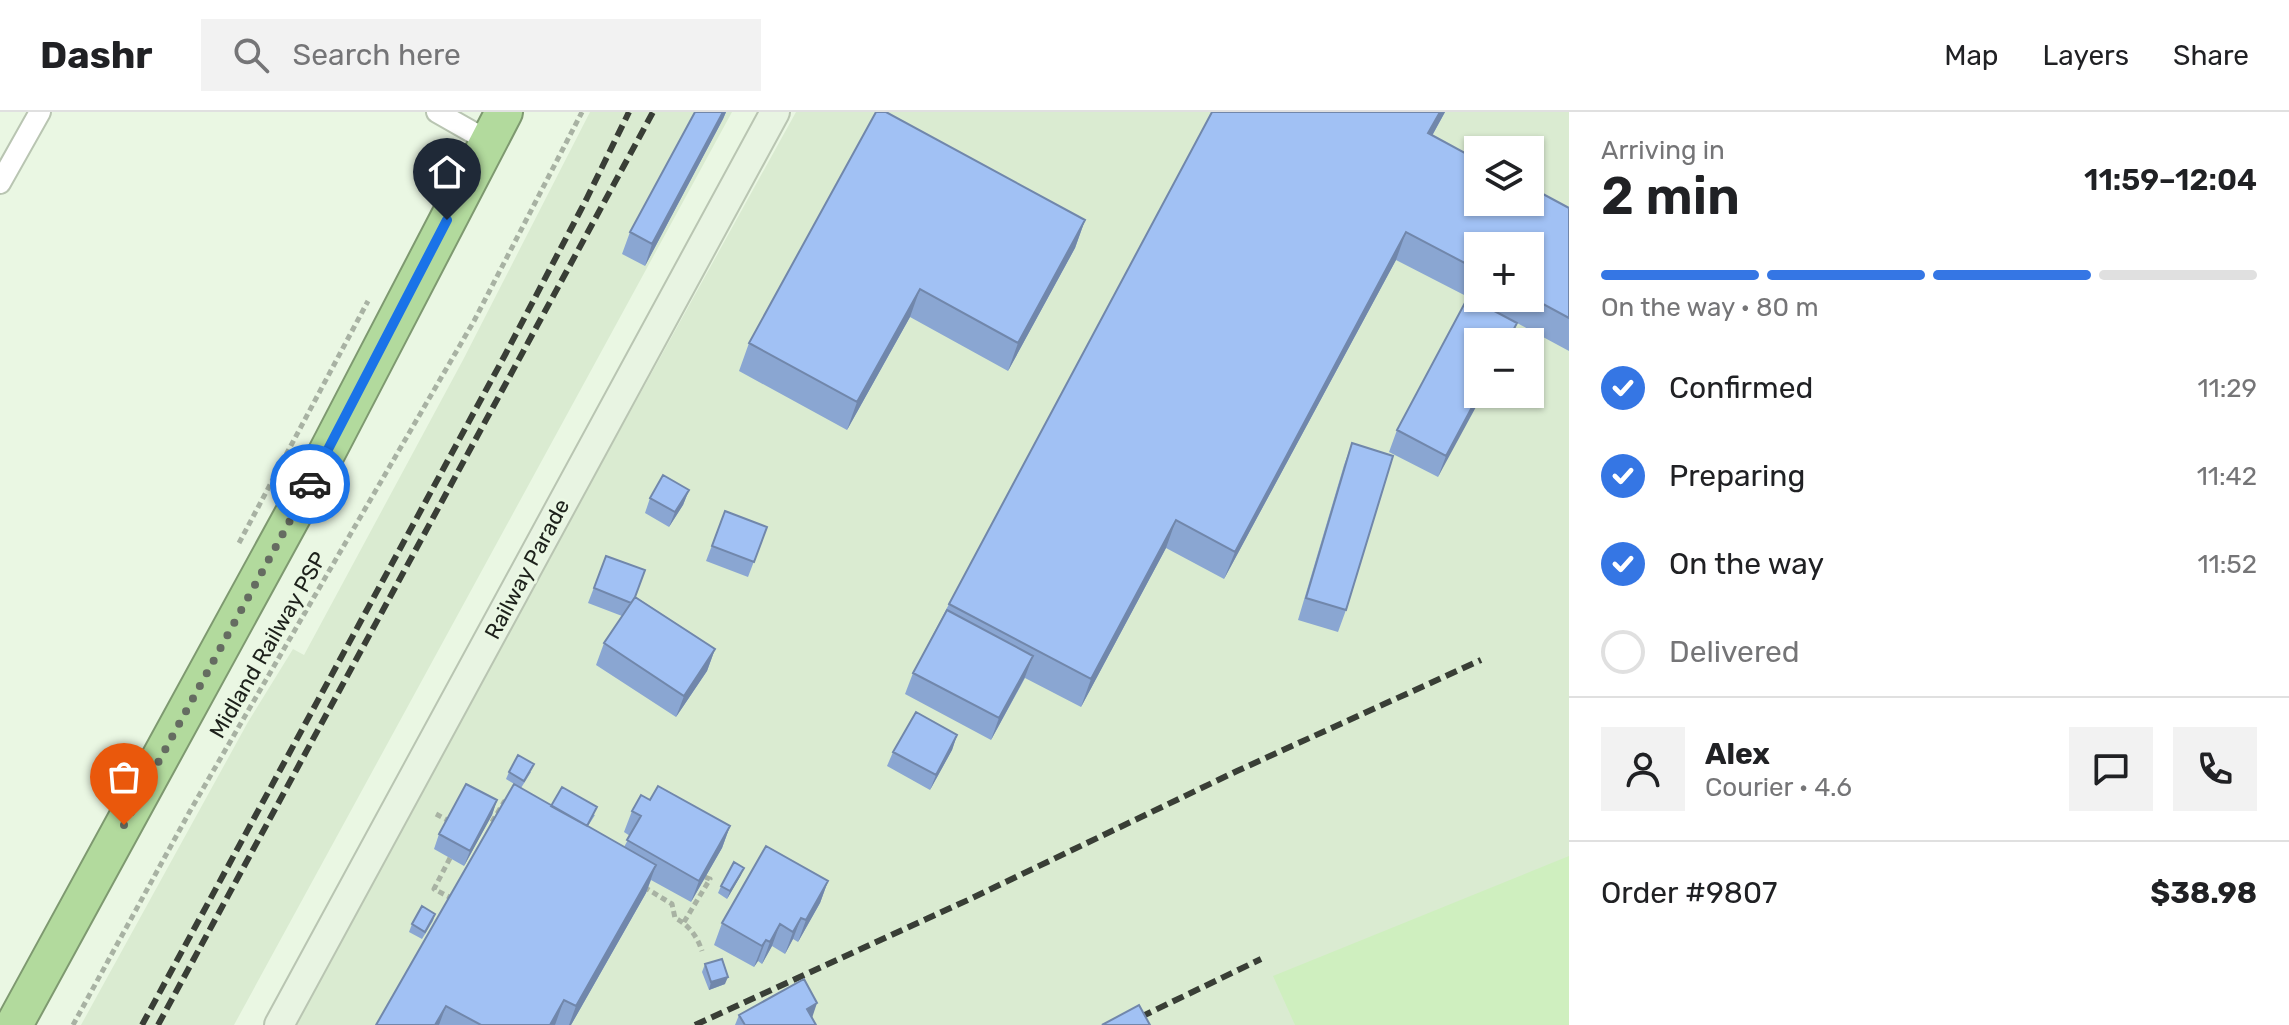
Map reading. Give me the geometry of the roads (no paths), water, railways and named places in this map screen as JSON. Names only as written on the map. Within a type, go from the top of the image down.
[{"type":"highway","points":[[14,1025],[324,458],[496,126]]},
{"type":"street","points":[[0,183],[40,112]]},
{"type":"street","points":[[437,112],[496,126]]},
{"type":"street","name":"Railway Parade","points":[[279,1025],[775,112]]},
{"type":"railway","points":[[142,1025],[505,355],[629,112]]},
{"type":"railway","points":[[158,1025],[653,112]]},
{"type":"railway","points":[[695,1025],[1481,660]]},
{"type":"railway","points":[[1124,1025],[1261,959]]}]
